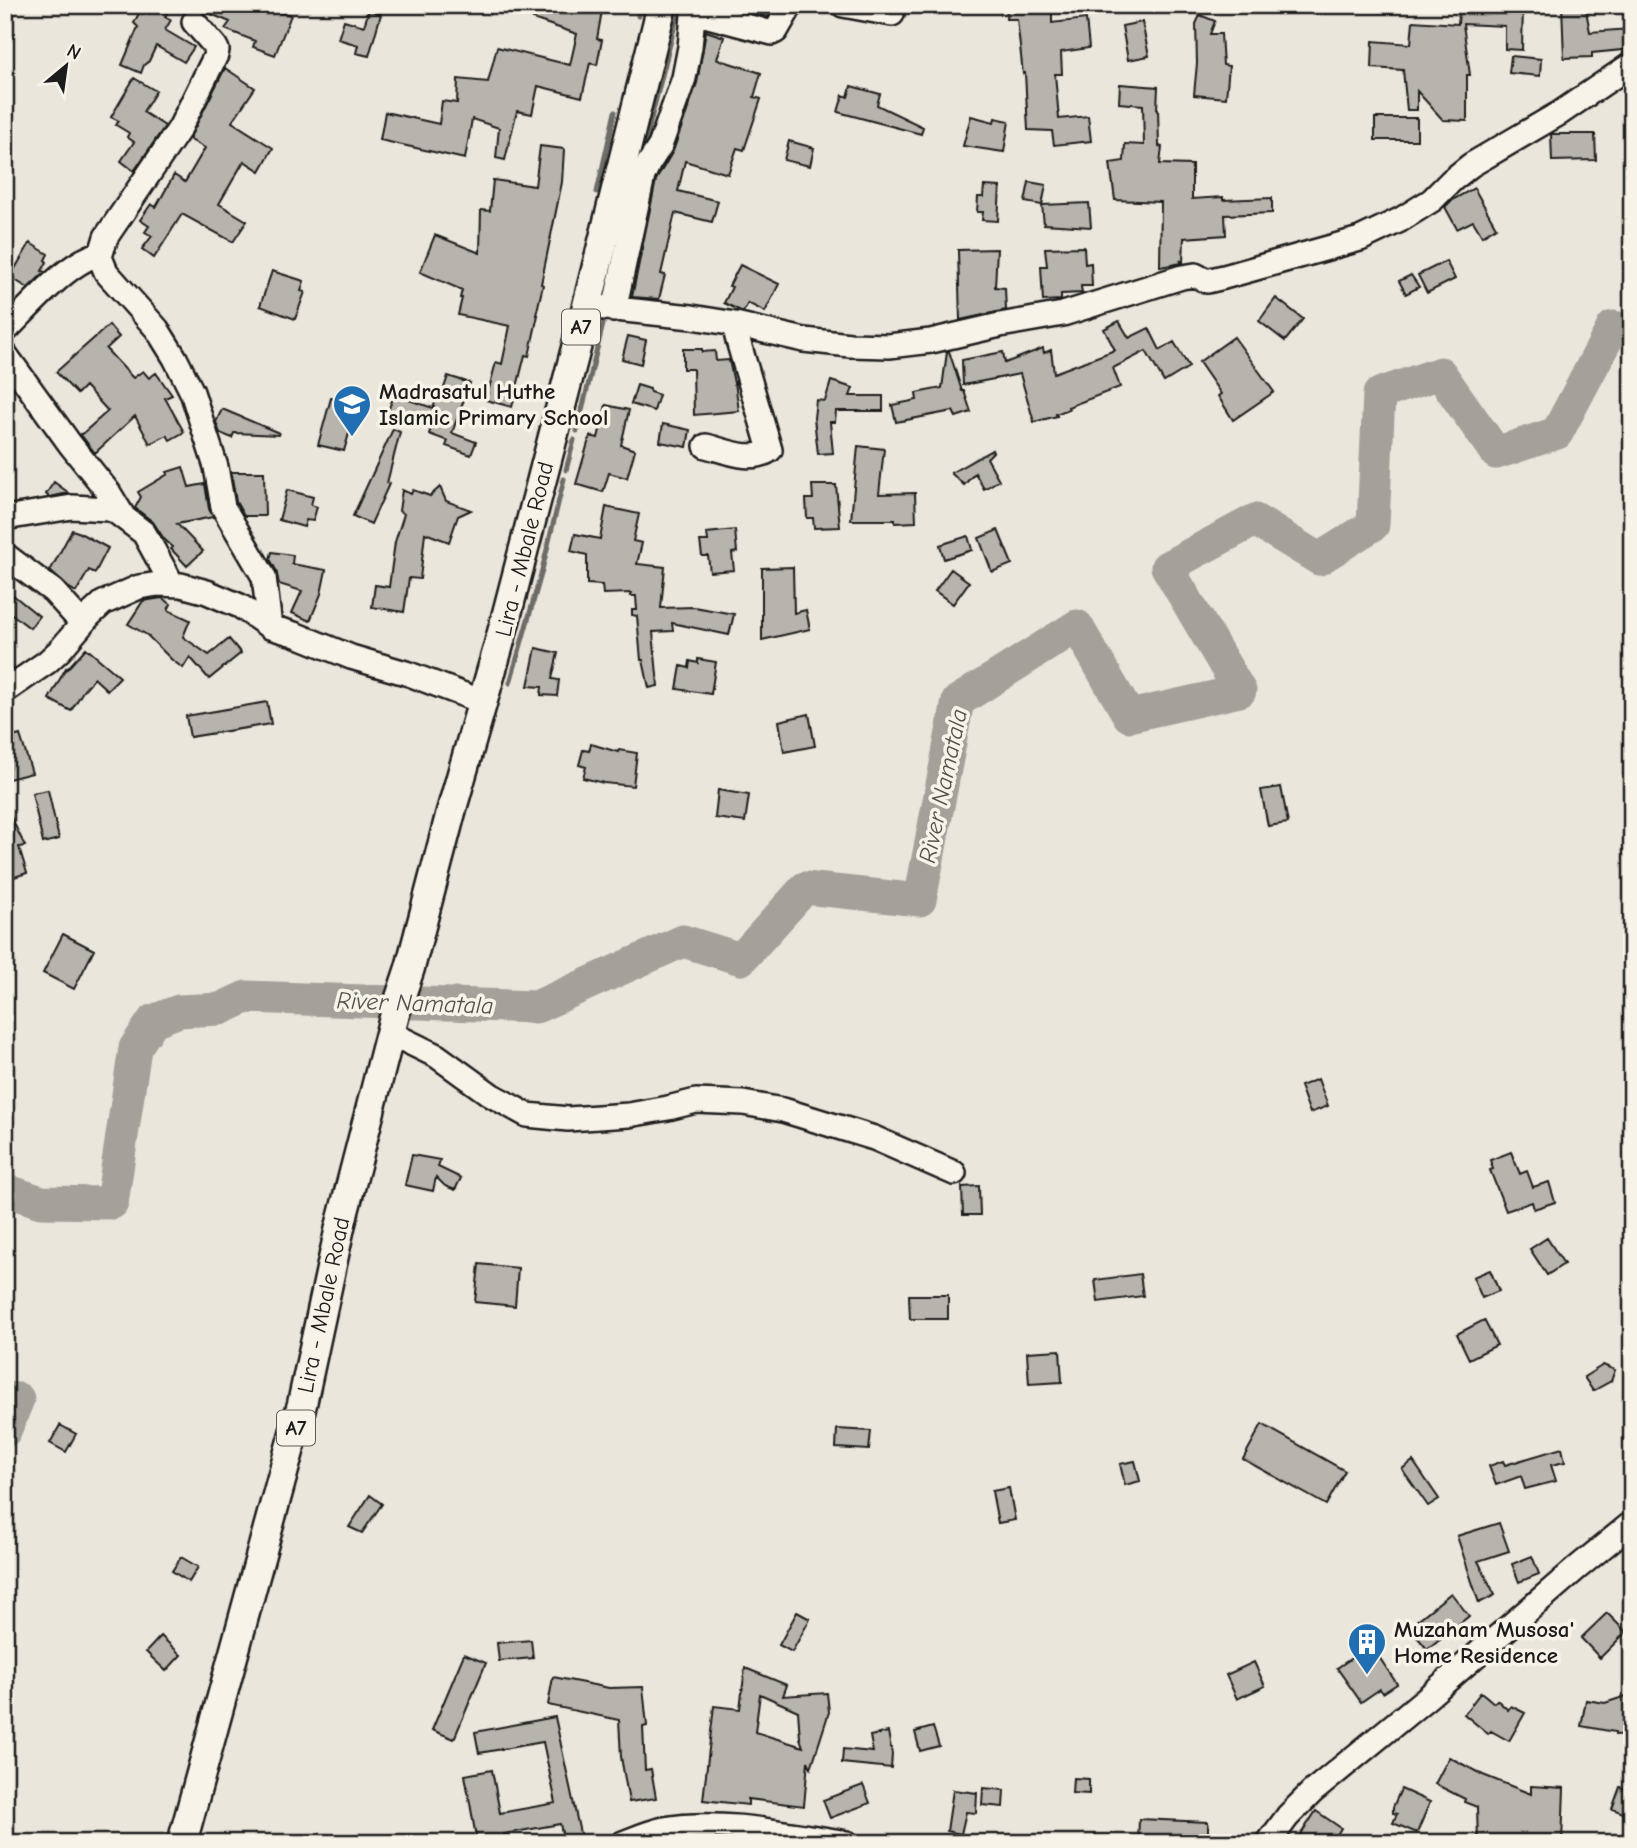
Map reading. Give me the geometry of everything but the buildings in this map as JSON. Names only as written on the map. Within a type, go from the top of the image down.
[{"type":"main road","name":"Lira - Mbale Road","points":[[182,1843],[302,1404],[340,1227],[393,1021],[498,648],[600,308],[662,5]]},
{"type":"street","points":[[790,5],[776,31],[772,33],[694,9],[684,78],[660,146],[643,176],[600,308],[735,324],[804,340],[889,346],[931,341],[1063,314],[1182,277],[1195,275],[1207,281],[1360,239],[1400,220],[1432,200],[1471,165],[1560,113],[1632,64]]},
{"type":"street","points":[[843,5],[892,13]]},
{"type":"street","points":[[194,22],[215,46],[216,55],[180,128],[115,224],[99,254],[106,272],[141,309],[166,341],[192,392],[216,467],[223,507],[264,577],[271,627]]},
{"type":"street","points":[[5,331],[75,264],[99,254]]},
{"type":"street","points":[[706,446],[745,456],[762,456],[770,450],[735,324]]},
{"type":"street","points":[[5,354],[109,493],[123,516]]},
{"type":"street","points":[[5,518],[72,507],[109,509],[123,516],[144,533],[172,584]]},
{"type":"street","points":[[5,555],[53,591],[82,624]]},
{"type":"street","points":[[5,691],[47,662],[103,603],[139,587],[172,584],[207,592],[240,606],[271,627],[483,702]]},
{"type":"street","points":[[393,1021],[491,1095],[527,1115],[568,1119],[629,1115],[696,1101],[744,1103],[783,1110],[874,1138],[954,1172]]},
{"type":"street","points":[[1268,1843],[1312,1793],[1632,1523]]},
{"type":"street","points":[[623,1843],[662,1829],[695,1826],[767,1830],[847,1843]]},
{"type":"waterway","points":[[638,16],[645,5]]},
{"type":"waterway","points":[[641,158],[680,5]]},
{"type":"waterway","points":[[597,192],[615,112]]},
{"type":"waterway","points":[[577,431],[604,320]]},
{"type":"waterway","name":"River Namatala","points":[[5,1190],[41,1202],[112,1203],[135,1048],[153,1021],[179,1011],[220,1009],[246,997],[536,1007],[683,941],[741,959],[805,888],[920,900],[958,701],[1077,626],[1129,716],[1240,691],[1167,567],[1255,520],[1319,559],[1373,525],[1379,394],[1440,373],[1496,453],[1557,433],[1613,327],[1632,331]]},
{"type":"waterway","points":[[566,470],[574,440]]},
{"type":"waterway","points":[[510,683],[564,479]]},
{"type":"waterway","name":"River Namatala","points":[[5,1398],[18,1399],[5,1431]]},
{"type":"place","name":"Madrasatul Huthe Islamic Primary School","points":[[352,438]]},
{"type":"place","name":"Muzaham Musosa' Home Residence","points":[[1367,1676]]}]
